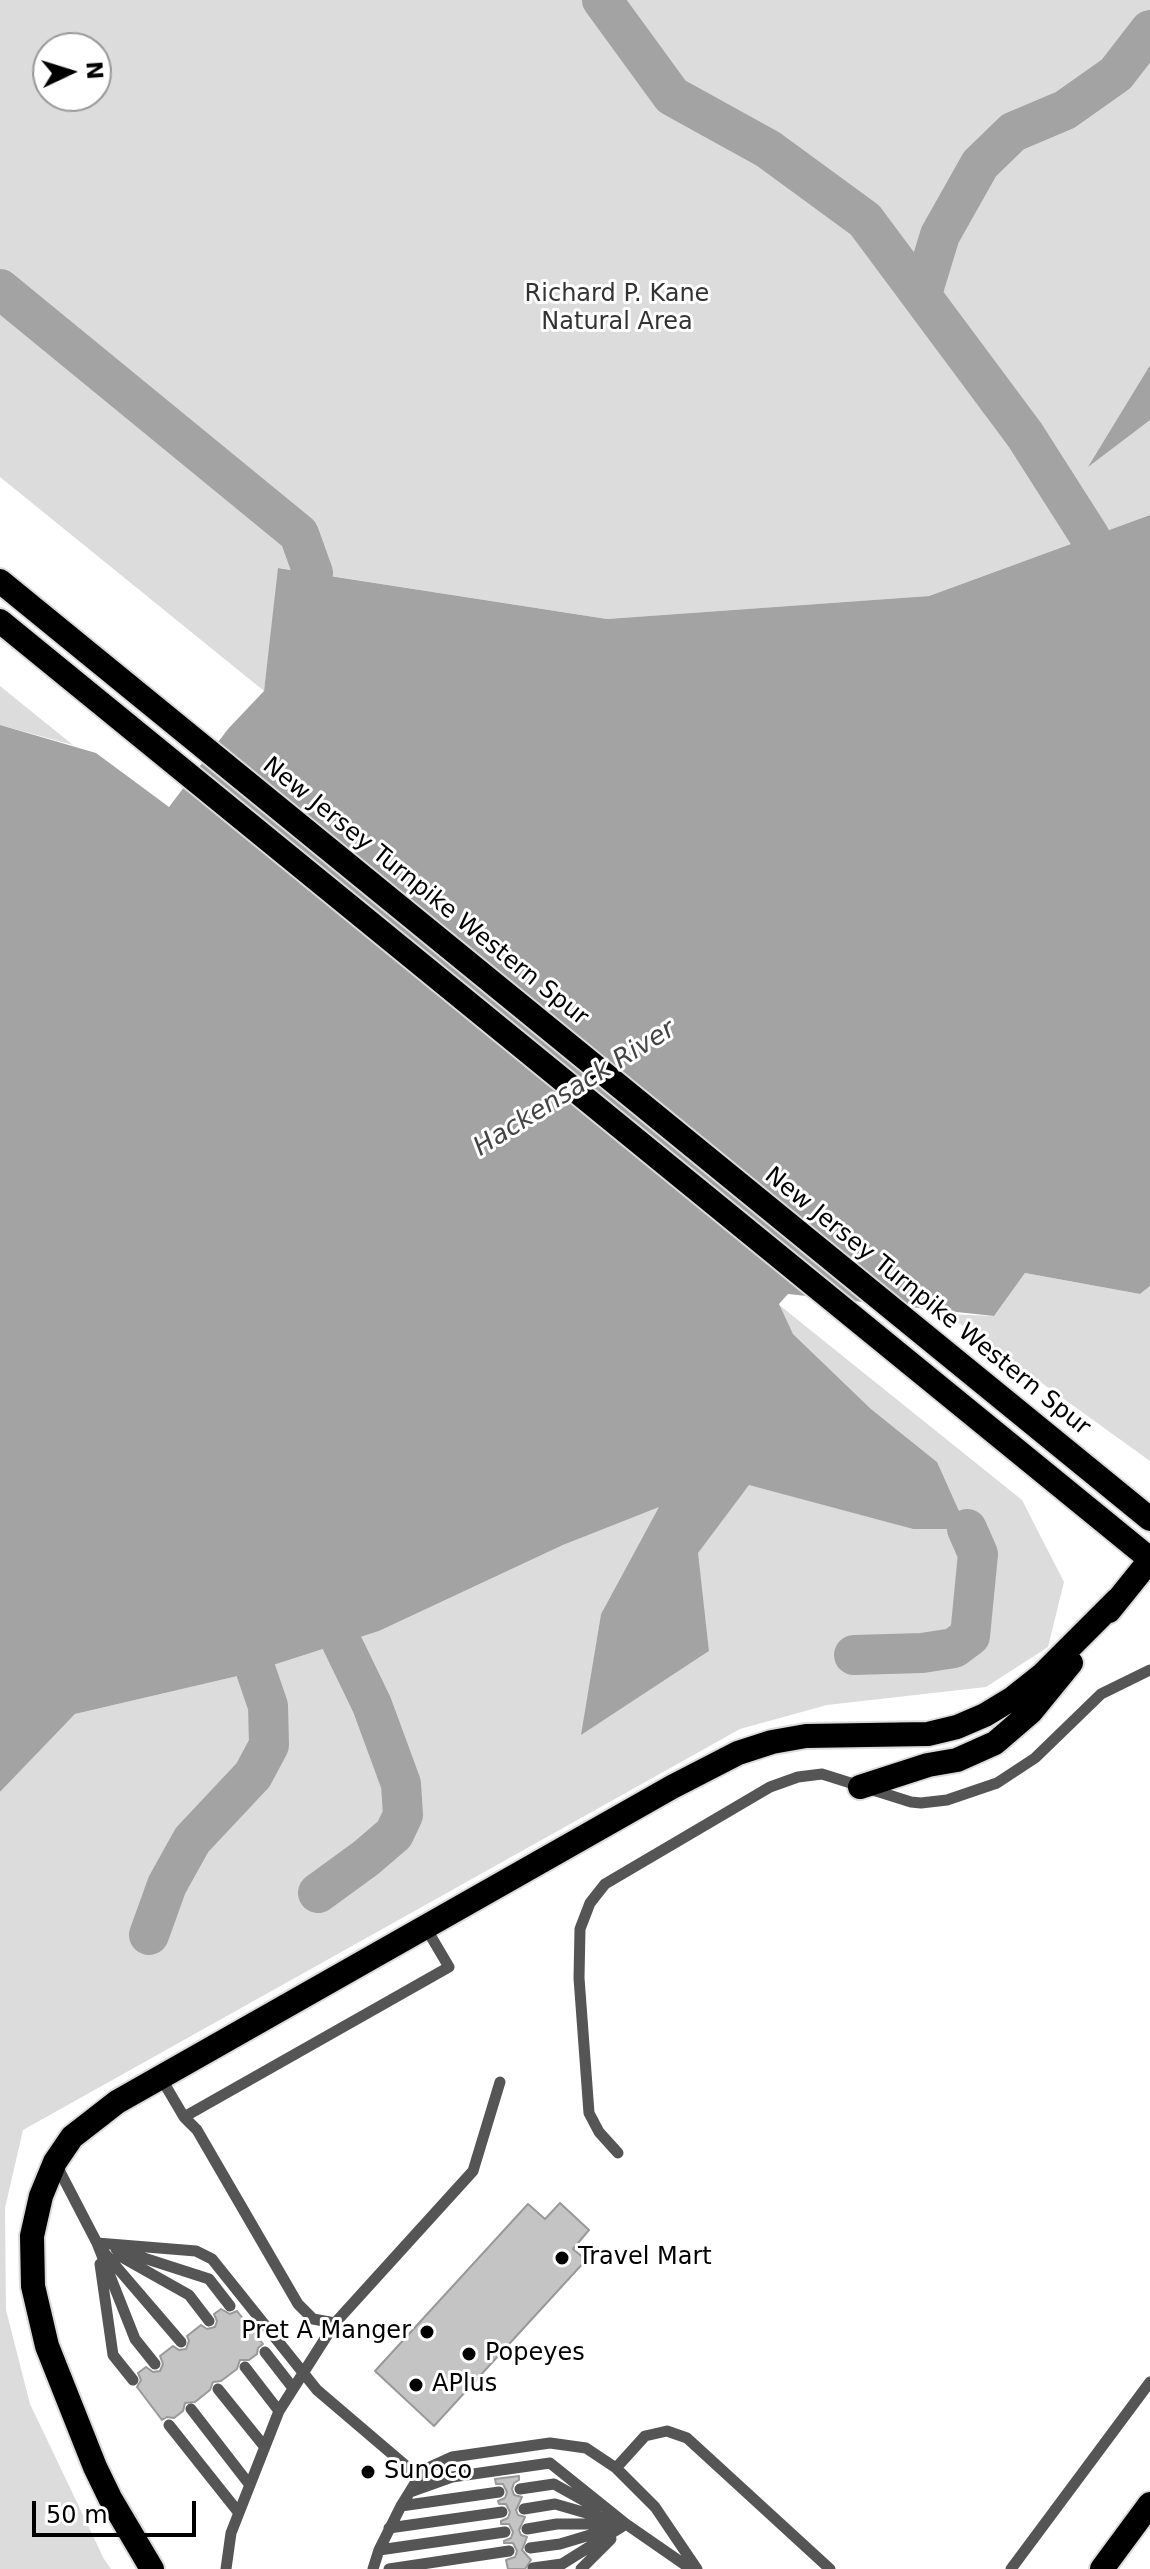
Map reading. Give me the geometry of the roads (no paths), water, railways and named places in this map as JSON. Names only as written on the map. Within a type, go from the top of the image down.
[{"type":"highway","name":"New Jersey Turnpike Western Spur","points":[[0,581],[1150,1519]]},
{"type":"highway","points":[[0,621],[1150,1559],[1043,1699],[1007,1735],[957,1760],[928,1765],[860,1787]]},
{"type":"highway","points":[[152,2569],[116,2510],[95,2467],[47,2346],[36,2304],[31,2268],[32,2236],[41,2196],[55,2162],[72,2137],[99,2113],[672,1787],[738,1753],[772,1742],[806,1736],[928,1734],[957,1727],[985,1715],[1042,1675],[1117,1600]]},
{"type":"highway","points":[[1102,2568],[1150,2504]]},
{"type":"lane","points":[[618,2153],[599,2132],[587,2103],[578,1941],[590,1903],[597,1892],[616,1877],[778,1784],[798,1777],[822,1774],[921,1803],[956,1798],[997,1783],[1035,1758],[1101,1694],[1150,1670]]},
{"type":"lane","points":[[184,2117],[449,1967],[426,1928]]},
{"type":"lane","points":[[161,2078],[184,2117],[197,2130],[298,2304],[313,2319],[335,2323]]},
{"type":"lane","points":[[226,2569],[231,2533],[279,2411],[335,2323],[473,2171],[500,2082]]},
{"type":"lane","points":[[55,2162],[97,2243],[135,2339],[155,2364]]},
{"type":"lane","points":[[97,2243],[209,2279],[230,2306]]},
{"type":"lane","points":[[97,2243],[189,2295],[209,2321]]},
{"type":"lane","points":[[97,2243],[181,2342]]},
{"type":"lane","points":[[97,2243],[196,2251],[212,2259],[302,2373],[332,2405],[419,2477]]},
{"type":"lane","points":[[97,2243],[113,2355],[133,2380]]},
{"type":"lane","points":[[265,2352],[293,2388]]},
{"type":"lane","points":[[245,2367],[279,2411]]},
{"type":"lane","points":[[1011,2569],[1150,2382]]},
{"type":"lane","points":[[218,2389],[264,2446]]},
{"type":"lane","points":[[191,2409],[249,2484]]},
{"type":"lane","points":[[169,2425],[239,2513]]},
{"type":"lane","points":[[616,2468],[637,2443],[656,2432],[667,2431],[687,2438],[830,2569]]},
{"type":"lane","points":[[373,2569],[401,2506],[419,2477],[430,2467],[452,2457],[550,2443],[586,2448],[616,2468],[655,2507],[694,2569]]},
{"type":"lane","points":[[409,2492],[452,2477],[550,2463],[626,2524]]},
{"type":"lane","points":[[520,2489],[554,2484],[626,2524],[694,2569]]},
{"type":"lane","points":[[401,2506],[499,2492]]},
{"type":"lane","points":[[524,2509],[555,2504],[626,2524]]},
{"type":"lane","points":[[389,2528],[502,2512]]},
{"type":"lane","points":[[527,2529],[557,2524],[626,2524]]},
{"type":"lane","points":[[530,2548],[560,2544],[626,2524]]},
{"type":"lane","points":[[533,2568],[562,2564],[626,2524]]},
{"type":"lane","points":[[581,2569],[626,2524]]},
{"type":"lane","points":[[379,2550],[505,2532]]},
{"type":"lane","points":[[389,2569],[509,2551]]},
{"type":"water","points":[[1149,367],[1150,420],[1088,467]]},
{"type":"water","name":"Hackensack River","points":[[1150,515],[1150,1286],[1140,1294],[1025,1273],[994,1316],[788,1294],[779,1304],[793,1334],[871,1409],[937,1462],[967,1529],[913,1529],[749,1485],[698,1553],[709,1651],[581,1735],[601,1614],[659,1507],[563,1545],[379,1631],[242,1675],[75,1714],[0,1792],[0,725],[96,753],[169,807],[228,729],[264,691],[278,568],[607,619],[929,596]]},
{"type":"waterway","points":[[602,0],[672,96],[768,149],[865,220],[1025,435],[1090,537]]},
{"type":"waterway","points":[[922,294],[940,235],[980,164],[1013,132],[1065,110],[1116,74],[1150,30]]},
{"type":"waterway","points":[[0,289],[299,534],[313,573]]},
{"type":"waterway","points":[[854,1655],[922,1653],[954,1648],[970,1636],[978,1554],[967,1529]]},
{"type":"waterway","points":[[318,1893],[394,1834],[403,1815],[401,1784],[372,1705],[342,1643]]},
{"type":"waterway","points":[[149,1935],[167,1885],[192,1840],[253,1775],[269,1745],[268,1706],[256,1671]]},
{"type":"place","name":"Travel Mart","points":[[562,2258]]},
{"type":"place","name":"Pret A Manger","points":[[427,2332]]},
{"type":"place","name":"Popeyes","points":[[469,2354]]},
{"type":"place","name":"APlus","points":[[416,2385]]},
{"type":"place","name":"Sunoco","points":[[368,2472]]},
{"type":"park label","name":"Richard P. Kane Natural Area","points":[[617,309]]}]
